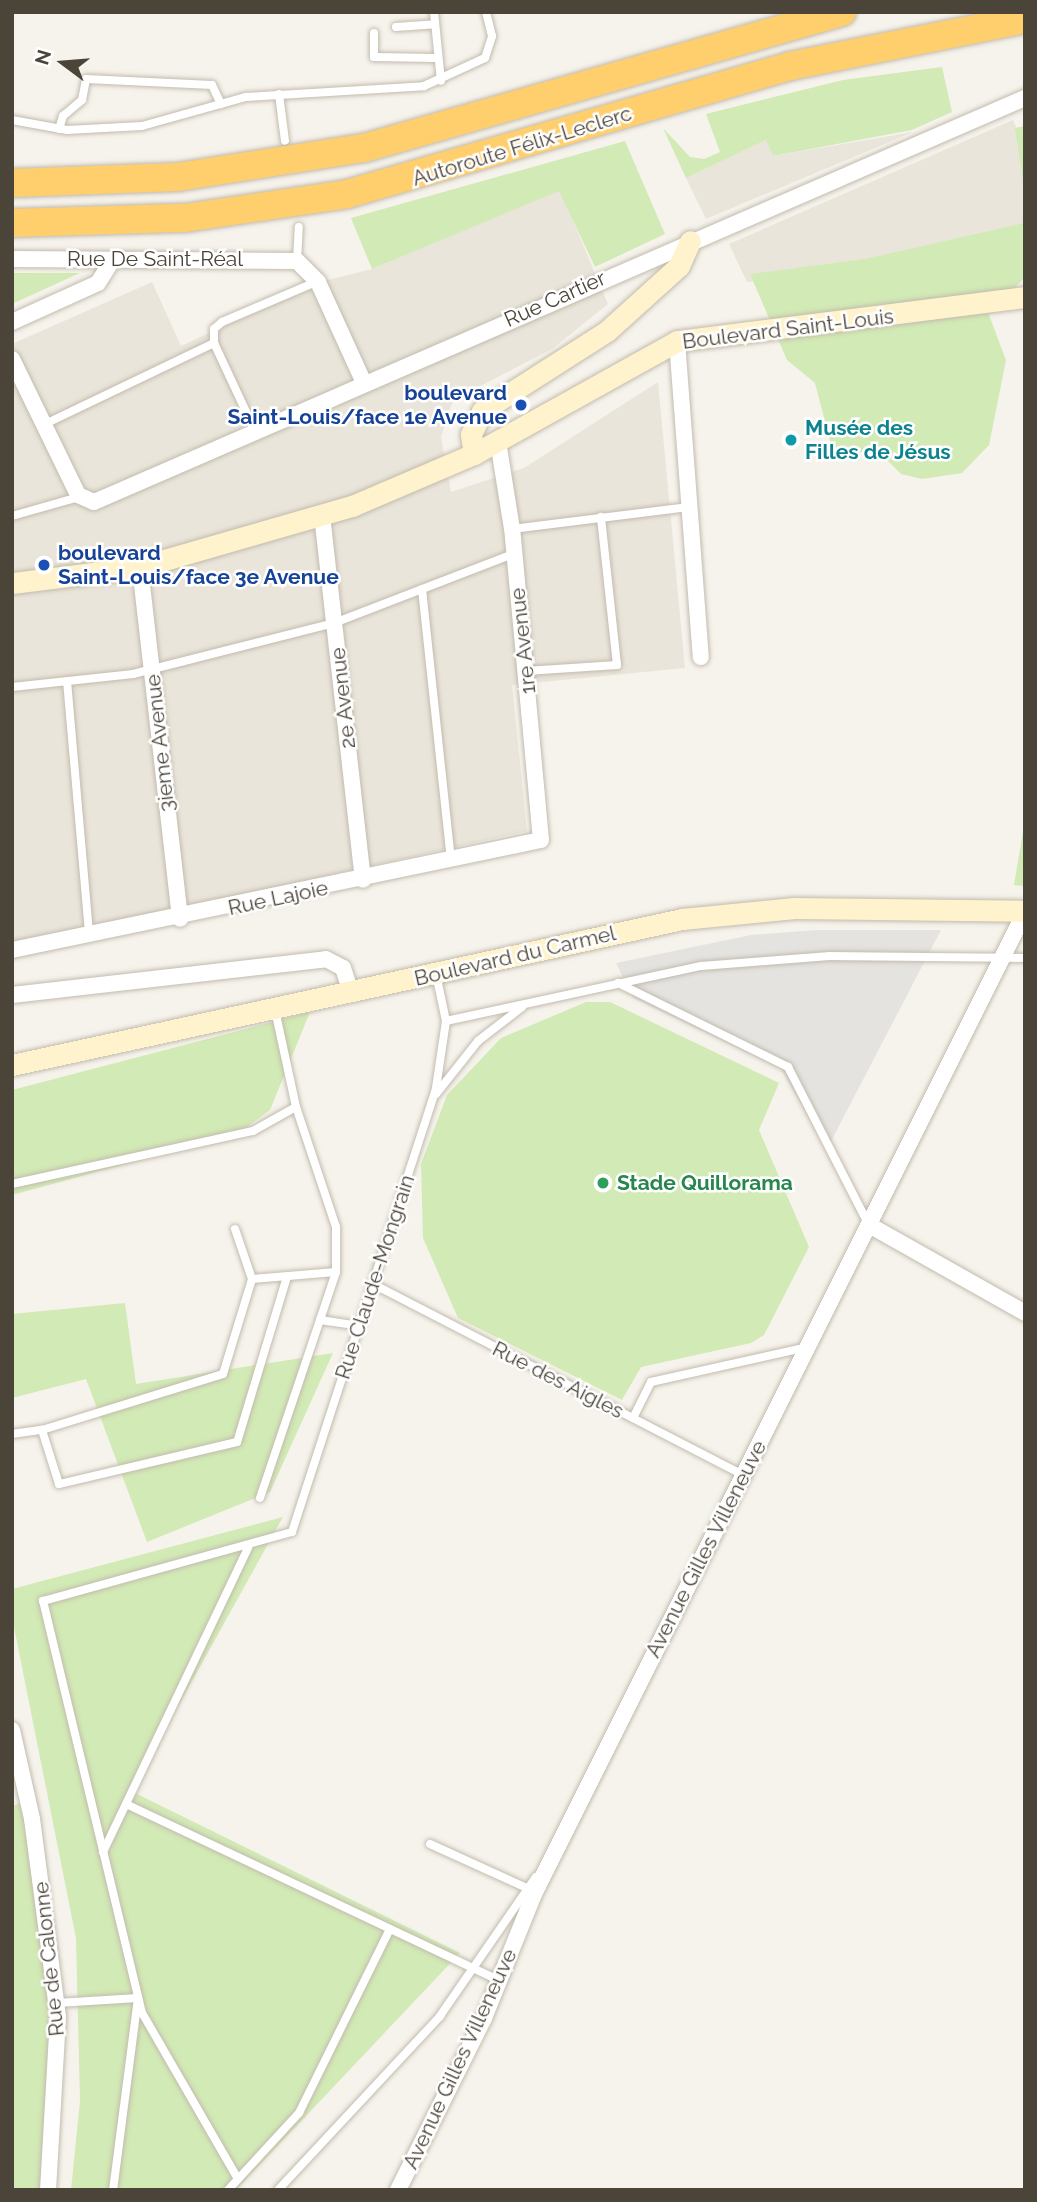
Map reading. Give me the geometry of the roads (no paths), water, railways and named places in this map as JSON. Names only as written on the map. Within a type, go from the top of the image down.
[{"type":"highway","name":"Autoroute Félix-Leclerc","points":[[12,183],[178,177],[296,162],[422,135],[636,69],[842,12]]},
{"type":"highway","name":"Autoroute Félix-Leclerc","points":[[12,223],[162,220],[298,203],[438,173],[655,106],[914,38],[1025,19]]},
{"type":"highway","points":[[914,38],[1025,37]]},
{"type":"street","name":"Rue Cartier","points":[[83,500],[255,431],[1025,98]]},
{"type":"street","points":[[474,454],[471,434],[482,411],[607,331],[679,266],[690,241]]},
{"type":"street","name":"Rue De Saint-Réal","points":[[12,260],[297,261]]},
{"type":"street","points":[[12,322],[98,283],[112,261]]},
{"type":"street","points":[[297,261],[318,281],[364,383]]},
{"type":"street","name":"Boulevard Saint-Louis","points":[[12,583],[140,567],[322,515],[474,454],[677,341],[1025,297]]},
{"type":"street","points":[[677,341],[701,657]]},
{"type":"street","points":[[12,359],[83,500]]},
{"type":"street","name":"1re Avenue","points":[[498,442],[512,529],[541,840]]},
{"type":"street","name":"2e Avenue","points":[[322,515],[363,880]]},
{"type":"street","name":"3ieme Avenue","points":[[140,567],[180,919]]},
{"type":"street","name":"Rue Lajoie","points":[[12,950],[180,919],[452,863],[541,840]]},
{"type":"street","name":"Boulevard du Carmel","points":[[12,1065],[740,912],[1025,912]]},
{"type":"street","name":"Avenue Gilles Villeneuve","points":[[398,2190],[498,1980],[531,1890],[555,1852],[1025,912]]},
{"type":"street","points":[[12,995],[326,960],[343,968],[351,993]]},
{"type":"street","points":[[869,1225],[1025,1313]]},
{"type":"street","name":"Rue de Calonne","points":[[12,1730],[32,1819],[57,2003],[48,2190]]},
{"type":"lane","points":[[434,12],[436,58],[441,81]]},
{"type":"lane","points":[[12,120],[59,129],[160,124],[221,104],[279,94],[441,81],[488,53],[492,36],[486,12]]},
{"type":"lane","points":[[396,27],[435,24]]},
{"type":"lane","points":[[374,33],[374,57],[436,58]]},
{"type":"lane","points":[[59,129],[82,100],[86,79],[212,85],[221,104]]},
{"type":"lane","points":[[279,94],[285,141]]},
{"type":"lane","points":[[297,261],[299,228]]},
{"type":"lane","points":[[255,431],[214,343],[214,329],[222,322],[318,281]]},
{"type":"lane","points":[[43,425],[214,343]]},
{"type":"lane","points":[[12,516],[83,500]]},
{"type":"lane","points":[[512,529],[689,507]]},
{"type":"lane","points":[[526,671],[617,666],[601,517]]},
{"type":"lane","points":[[12,687],[152,670],[334,623],[513,554]]},
{"type":"lane","points":[[422,589],[452,863]]},
{"type":"lane","points":[[66,681],[89,935]]},
{"type":"lane","points":[[436,974],[446,1021],[701,966],[821,956],[1003,960],[1025,958]]},
{"type":"lane","points":[[618,983],[788,1067],[869,1225]]},
{"type":"lane","points":[[430,1104],[478,1041],[531,1002]]},
{"type":"lane","points":[[260,1498],[336,1272],[332,1214],[296,1107],[275,1010]]},
{"type":"lane","name":"Rue Claude-Mongrain","points":[[248,1548],[292,1532],[430,1104],[446,1021]]},
{"type":"lane","points":[[12,1184],[253,1131],[296,1107]]},
{"type":"lane","points":[[12,1434],[42,1430],[223,1374],[252,1279],[235,1229]]},
{"type":"lane","points":[[252,1279],[286,1280],[336,1272]]},
{"type":"lane","points":[[42,1430],[59,1484],[237,1442],[286,1280]]},
{"type":"lane","name":"Rue des Aigles","points":[[373,1284],[743,1475]]},
{"type":"lane","points":[[320,1320],[360,1326]]},
{"type":"lane","points":[[633,1418],[651,1382],[807,1347]]},
{"type":"lane","points":[[103,1853],[248,1548]]},
{"type":"lane","points":[[238,2179],[138,1998],[43,1601],[248,1548]]},
{"type":"lane","points":[[126,1804],[498,1980]]},
{"type":"lane","points":[[278,2190],[435,2022],[531,1890],[430,1844]]},
{"type":"lane","points":[[228,2190],[299,2113],[390,1928]]},
{"type":"lane","points":[[57,2003],[138,1998]]},
{"type":"lane","points":[[113,2190],[138,1998]]},
{"type":"place","name":"boulevard Saint-Louis/face 1e Avenue","points":[[521,405]]},
{"type":"place","name":"Musée des Filles de Jésus","points":[[791,440]]},
{"type":"place","name":"boulevard Saint-Louis/face 3e Avenue","points":[[44,565]]},
{"type":"place","name":"Stade Quillorama","points":[[603,1183]]}]
